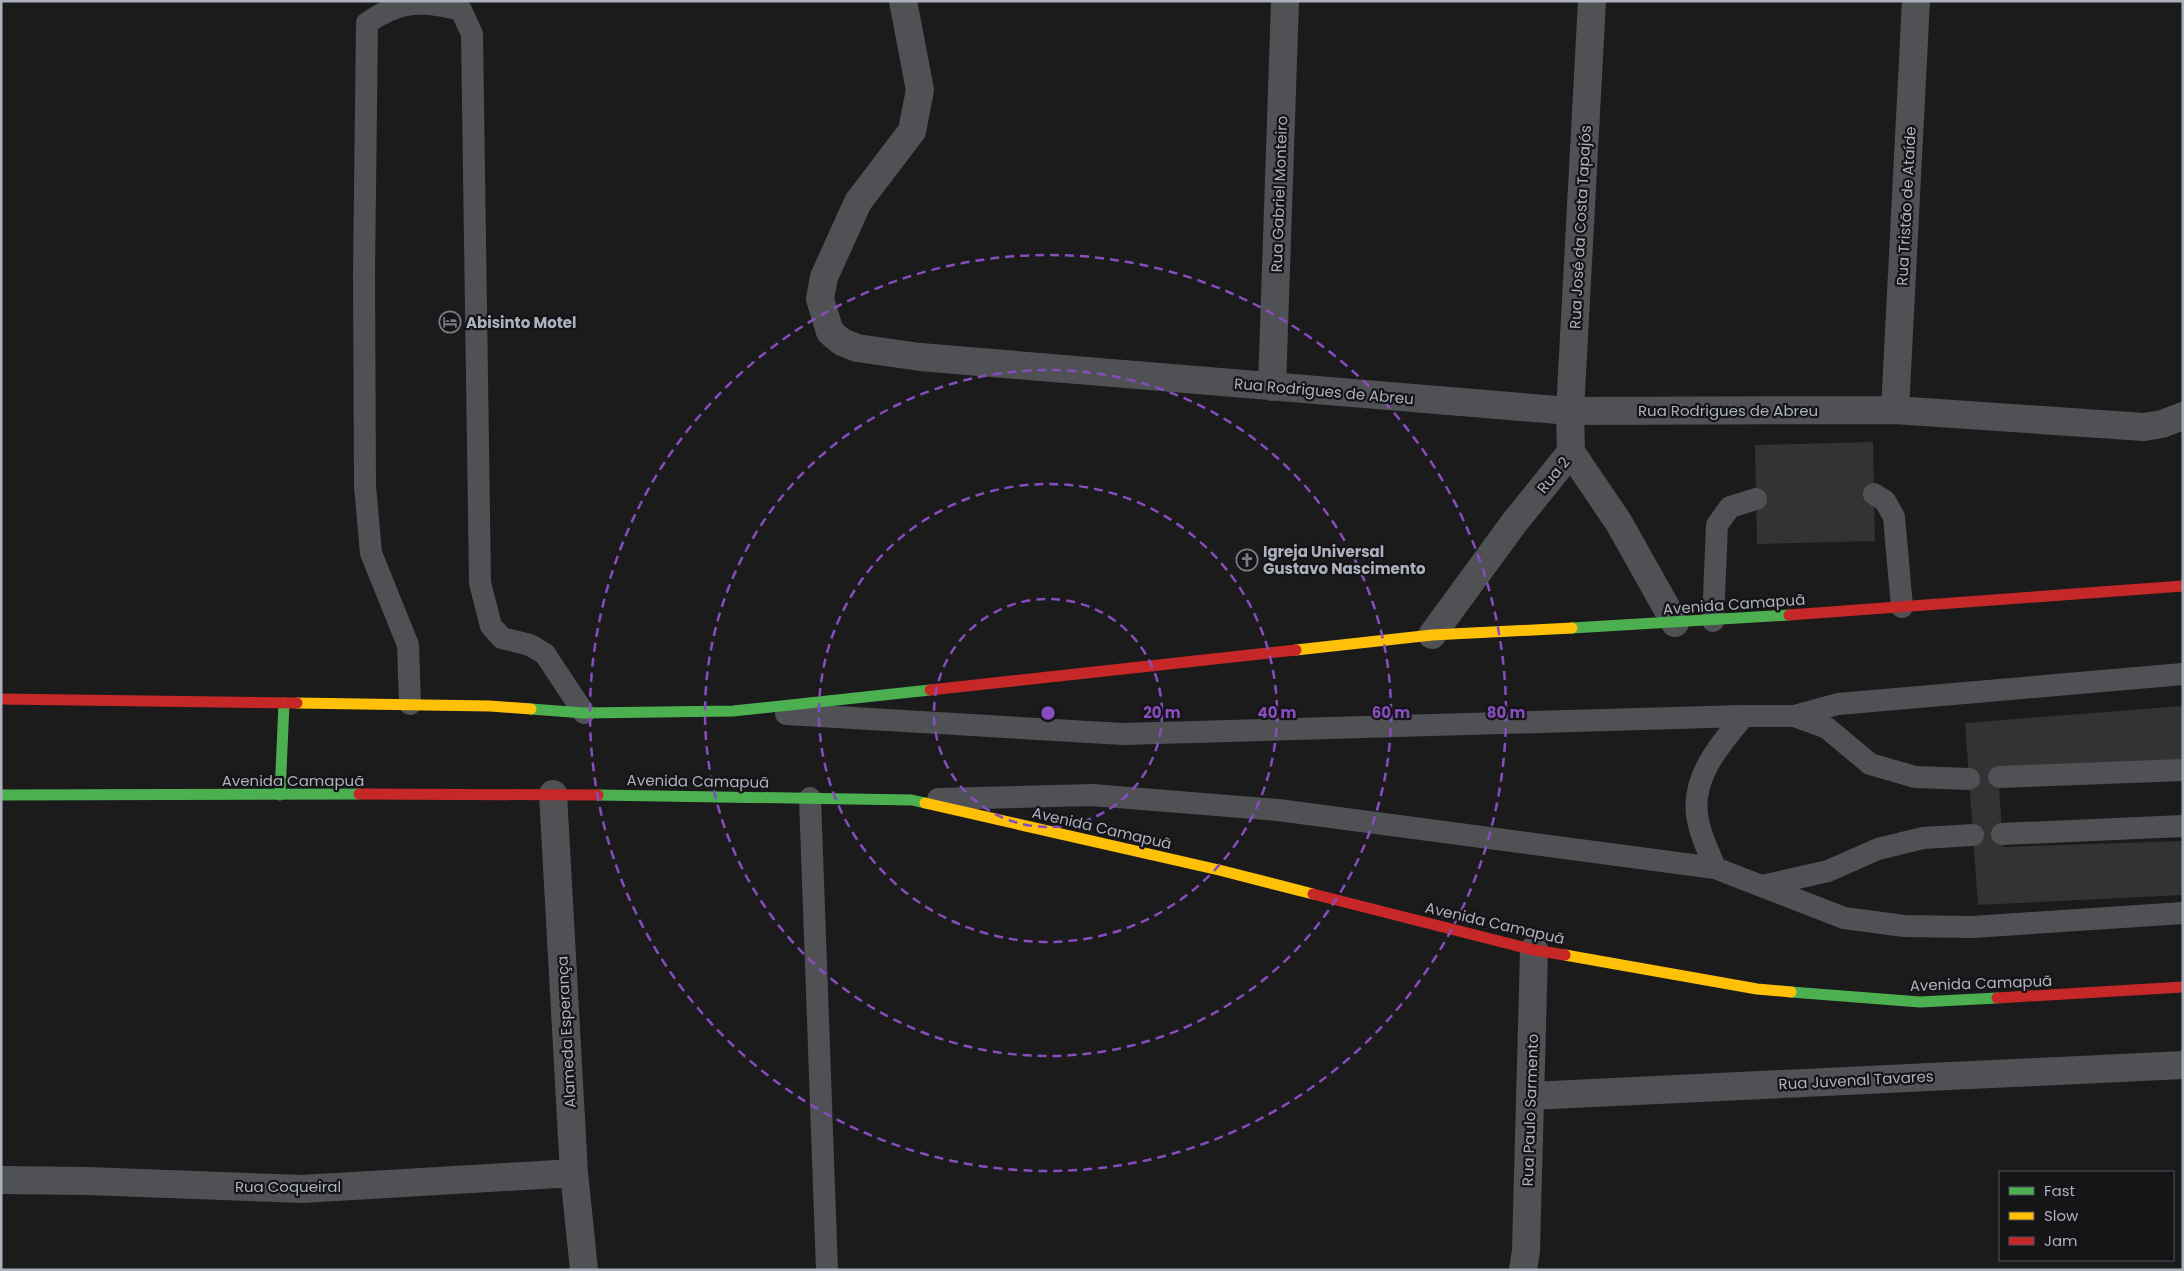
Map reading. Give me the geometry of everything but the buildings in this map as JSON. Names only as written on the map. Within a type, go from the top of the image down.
[{"type":"main road","name":"Avenida Camapuã","points":[[1,699],[410,704],[490,706],[584,713],[733,711],[1432,635],[1675,624],[2183,586]]},
{"type":"main road","points":[[280,795],[284,702]]},
{"type":"main road","name":"Avenida Camapuã","points":[[1,795],[553,794],[912,800],[1219,870],[1534,950],[1757,989],[1920,1002],[2183,987]]},
{"type":"street","name":"Rua Rodrigues de Abreu","points":[[903,1],[920,90],[912,131],[858,202],[824,277],[820,299],[830,332],[842,342],[856,348],[920,357],[1570,410],[1895,410],[2144,427],[2162,424],[2183,416]]},
{"type":"street","name":"Rua Gabriel Monteiro","points":[[1272,387],[1285,1]]},
{"type":"street","name":"Rua José da Costa Tapajós","points":[[1572,452],[1570,410],[1592,1]]},
{"type":"street","name":"Rua Tristão de Ataíde","points":[[1895,410],[1916,1]]},
{"type":"street","name":"Rua 2","points":[[1432,635],[1514,523],[1572,452],[1619,522],[1675,624]]},
{"type":"street","name":"Alameda Esperança","points":[[553,794],[574,1173],[584,1270]]},
{"type":"street","name":"Rua Paulo Sarmento","points":[[1523,1270],[1526,1250],[1534,950]]},
{"type":"street","name":"Rua Juvenal Tavares","points":[[1530,1096],[2183,1065]]},
{"type":"street","name":"Rua Coqueiral","points":[[1,1180],[86,1181],[302,1189],[574,1173]]},
{"type":"lane","points":[[410,704],[408,646],[371,553],[365,486],[364,274],[367,23],[388,9],[404,3],[440,2],[462,10],[472,34],[480,584],[491,626],[502,638],[530,645],[545,654],[584,713]]},
{"type":"lane","points":[[1874,494],[1885,501],[1894,517],[1902,607]]},
{"type":"lane","points":[[1713,621],[1717,525],[1730,507],[1756,498]]},
{"type":"lane","points":[[733,711],[1123,734],[1794,716],[1838,704],[2183,674]]},
{"type":"lane","points":[[1715,868],[1698,825],[1695,800],[1716,749],[1744,716]]},
{"type":"lane","points":[[1794,716],[1827,728],[1870,764],[1915,777],[1969,779]]},
{"type":"lane","points":[[1999,777],[2183,770]]},
{"type":"lane","points":[[912,800],[1092,795],[1278,810],[1715,868],[1844,918],[1904,926],[1972,927],[2183,913]]},
{"type":"lane","points":[[810,798],[828,1270]]},
{"type":"lane","points":[[2002,834],[2183,826]]},
{"type":"lane","points":[[1762,886],[1828,871],[1878,849],[1924,838],[1973,835]]},
{"type":"traffic: fast","points":[[1572,628],[1789,615]]},
{"type":"traffic: fast","points":[[531,709],[584,713],[733,711],[930,690]]},
{"type":"traffic: fast","points":[[280,795],[284,703]]},
{"type":"traffic: fast","points":[[1,795],[359,794]]},
{"type":"traffic: fast","points":[[598,795],[912,800],[925,803]]},
{"type":"traffic: fast","points":[[1791,992],[1920,1002],[1997,998]]},
{"type":"traffic: slow","points":[[1296,650],[1432,635],[1572,628]]},
{"type":"traffic: slow","points":[[297,703],[490,706],[531,709]]},
{"type":"traffic: slow","points":[[925,803],[1219,870],[1313,894]]},
{"type":"traffic: slow","points":[[1565,955],[1757,989],[1791,992]]},
{"type":"traffic: jam","points":[[1789,615],[2183,586]]},
{"type":"traffic: jam","points":[[930,690],[1296,650]]},
{"type":"traffic: jam","points":[[1,699],[297,703]]},
{"type":"traffic: jam","points":[[359,794],[598,795]]},
{"type":"traffic: jam","points":[[1313,894],[1534,950],[1565,955]]},
{"type":"traffic: jam","points":[[1997,998],[2183,987]]},
{"type":"place","name":"Abisinto Motel","points":[[450,322]]},
{"type":"place","name":"Igreja Universal Gustavo Nascimento","points":[[1247,560]]}]
